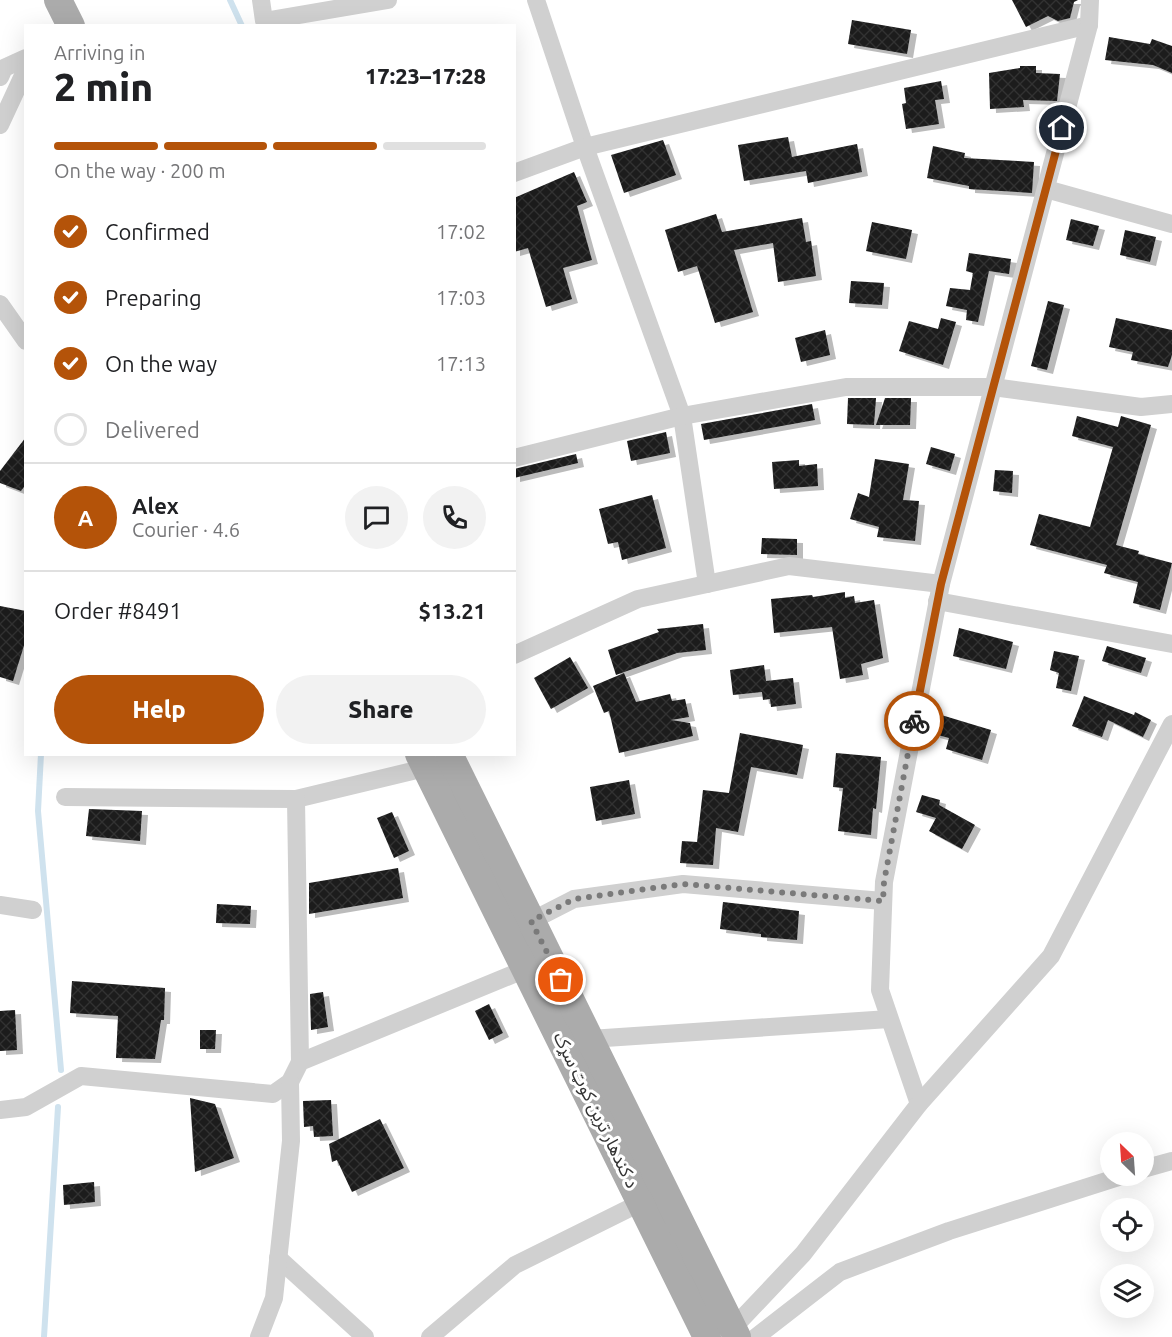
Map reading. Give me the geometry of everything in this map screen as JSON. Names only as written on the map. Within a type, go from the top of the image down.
[{"type":"main road","points":[[58,0],[70,24]]},
{"type":"main road","name":"د کندهار ترين کوټ سړک","points":[[431,759],[531,921],[733,1335]]},
{"type":"main road","name":"د کندهار ترين کوټ سړک","points":[[431,759],[526,969],[642,1202],[733,1335]]},
{"type":"street","points":[[261,0],[264,21],[388,0]]},
{"type":"street","points":[[537,0],[585,147],[682,416],[707,584]]},
{"type":"street","points":[[919,1104],[880,990],[884,882],[939,592],[1089,25],[1090,0]]},
{"type":"street","points":[[516,172],[585,147],[1089,25]]},
{"type":"street","points":[[0,77],[4,68],[24,59]]},
{"type":"street","points":[[0,125],[24,73]]},
{"type":"street","points":[[1046,189],[1172,224]]},
{"type":"street","points":[[0,304],[24,338]]},
{"type":"street","points":[[516,458],[682,416],[846,387],[993,387],[1142,406],[1172,405]]},
{"type":"street","points":[[516,654],[638,599],[789,566],[939,592],[1172,644]]},
{"type":"street","points":[[733,1335],[803,1254],[919,1104],[1052,956],[1172,724]]},
{"type":"street","points":[[65,797],[296,799],[431,759]]},
{"type":"street","points":[[259,1337],[274,1298],[291,1141],[290,1082],[300,1062],[296,799]]},
{"type":"street","points":[[531,921],[574,899],[683,884],[883,901]]},
{"type":"street","points":[[0,905],[33,910]]},
{"type":"street","points":[[300,1062],[526,969]]},
{"type":"street","points":[[590,1039],[889,1019]]},
{"type":"street","points":[[0,1110],[26,1107],[81,1076],[273,1094],[290,1082]]},
{"type":"street","points":[[1154,1166],[1172,1161]]},
{"type":"street","points":[[733,1335],[840,1272],[950,1232],[1100,1183]]},
{"type":"street","points":[[430,1337],[515,1265],[642,1202]]},
{"type":"street","points":[[278,1258],[365,1337]]},
{"type":"building","points":[[1012,0],[1078,0],[1074,2],[1070,18],[1058,21],[1048,16],[1026,27]]},
{"type":"building","points":[[852,20],[911,30],[907,54],[848,44]]},
{"type":"building","points":[[1109,37],[1150,44],[1152,39],[1172,46],[1172,73],[1153,65],[1105,60]]},
{"type":"building","points":[[1020,66],[1036,66],[1036,73],[1060,74],[1057,101],[1023,100],[1024,107],[990,109],[989,73],[1020,68]]},
{"type":"building","points":[[941,81],[944,99],[935,100],[939,124],[906,129],[902,104],[906,103],[904,88]]},
{"type":"building","points":[[788,137],[792,157],[857,144],[862,172],[808,183],[806,171],[744,181],[738,145]]},
{"type":"building","points":[[663,140],[676,175],[624,193],[611,155]]},
{"type":"building","points":[[933,146],[965,153],[964,158],[1034,162],[1032,193],[969,189],[969,186],[927,178]]},
{"type":"building","points":[[574,172],[587,202],[577,206],[592,260],[563,268],[572,299],[546,307],[528,248],[516,251],[516,197]]},
{"type":"building","points":[[716,214],[722,232],[802,218],[806,242],[811,241],[816,276],[778,282],[773,243],[734,250],[753,312],[715,323],[697,266],[678,272],[665,230]]},
{"type":"building","points":[[1071,219],[1099,226],[1093,246],[1066,240]]},
{"type":"building","points":[[872,222],[912,230],[906,259],[866,251]]},
{"type":"building","points":[[1125,230],[1156,237],[1150,262],[1120,255]]},
{"type":"building","points":[[969,253],[1011,259],[1009,274],[989,271],[978,322],[966,320],[967,310],[946,306],[950,288],[970,290],[973,273],[966,271]]},
{"type":"building","points":[[851,281],[884,283],[882,305],[849,303]]},
{"type":"building","points":[[1048,301],[1064,305],[1047,370],[1031,366]]},
{"type":"building","points":[[941,318],[956,322],[943,365],[899,351],[909,321],[938,329]]},
{"type":"building","points":[[1116,318],[1172,330],[1172,355],[1168,367],[1131,360],[1133,352],[1109,347]]},
{"type":"building","points":[[825,330],[830,355],[801,362],[795,338]]},
{"type":"building","points":[[848,398],[876,398],[874,425],[847,424]]},
{"type":"building","points":[[885,398],[911,398],[910,425],[876,425]]},
{"type":"building","points":[[812,404],[815,420],[704,440],[701,424]]},
{"type":"building","points":[[1077,416],[1118,427],[1121,416],[1151,425],[1116,545],[1139,551],[1138,554],[1172,563],[1160,610],[1133,603],[1138,582],[1104,573],[1107,565],[1030,545],[1039,514],[1090,527],[1113,447],[1072,436]]},
{"type":"building","points":[[666,432],[670,453],[631,461],[627,441]]},
{"type":"building","points":[[24,440],[24,487],[21,491],[0,483],[0,471]]},
{"type":"building","points":[[931,447],[955,454],[950,471],[926,464]]},
{"type":"building","points":[[576,454],[578,463],[516,478],[516,469]]},
{"type":"building","points":[[875,459],[909,464],[903,500],[919,501],[915,541],[877,537],[879,527],[850,519],[858,493],[869,497]]},
{"type":"building","points":[[799,460],[799,466],[817,464],[818,486],[774,489],[772,462]]},
{"type":"building","points":[[995,470],[1013,471],[1012,493],[993,491]]},
{"type":"building","points":[[652,495],[666,548],[622,560],[618,542],[608,544],[599,509]]},
{"type":"building","points":[[762,538],[797,539],[797,555],[761,554]]},
{"type":"building","points":[[845,592],[845,598],[854,596],[855,603],[874,600],[883,658],[861,664],[863,675],[840,679],[832,627],[774,633],[771,599],[812,595],[813,597]]},
{"type":"building","points":[[0,606],[24,611],[24,645],[13,681],[0,677]]},
{"type":"building","points":[[703,624],[706,650],[677,653],[616,675],[608,650],[659,632],[657,629]]},
{"type":"building","points":[[959,628],[1013,642],[1006,669],[953,656]]},
{"type":"building","points":[[1107,646],[1146,658],[1141,673],[1102,661]]},
{"type":"building","points":[[1054,651],[1079,656],[1071,691],[1056,688],[1059,673],[1050,670]]},
{"type":"building","points":[[570,657],[588,688],[551,709],[534,678]]},
{"type":"building","points":[[764,665],[766,681],[793,678],[796,704],[771,707],[770,699],[763,700],[762,692],[733,695],[730,670]]},
{"type":"building","points":[[624,673],[636,702],[670,694],[672,701],[685,699],[689,717],[671,720],[690,723],[693,736],[619,753],[609,711],[604,713],[593,686]]},
{"type":"building","points":[[1084,696],[1134,715],[1135,712],[1151,720],[1143,737],[1108,720],[1102,737],[1072,726]]},
{"type":"building","points":[[938,714],[991,730],[982,760],[946,749],[949,738],[934,734]]},
{"type":"building","points":[[740,733],[803,745],[797,775],[751,767],[738,832],[716,828],[713,865],[680,863],[682,841],[697,842],[703,790],[729,793]]},
{"type":"building","points":[[836,753],[881,757],[871,835],[838,831],[843,788],[833,787]]},
{"type":"building","points":[[629,780],[635,814],[596,821],[590,787]]},
{"type":"building","points":[[922,795],[940,800],[939,805],[975,825],[962,849],[929,831],[936,818],[916,812]]},
{"type":"building","points":[[89,809],[142,811],[140,841],[86,836]]},
{"type":"building","points":[[392,812],[409,851],[394,858],[377,818]]},
{"type":"building","points":[[398,868],[403,898],[309,914],[309,883]]},
{"type":"building","points":[[723,902],[799,911],[797,940],[761,937],[761,934],[720,929]]},
{"type":"building","points":[[217,904],[251,906],[250,924],[216,923]]},
{"type":"building","points":[[72,981],[165,988],[164,1020],[161,1020],[155,1059],[116,1058],[118,1016],[70,1013]]},
{"type":"building","points":[[323,992],[328,1027],[311,1030],[310,994]]},
{"type":"building","points":[[489,1004],[503,1033],[489,1040],[475,1011]]},
{"type":"building","points":[[15,1010],[17,1050],[0,1051],[0,1011]]},
{"type":"building","points":[[200,1030],[216,1030],[215,1049],[200,1049]]},
{"type":"building","points":[[190,1098],[215,1104],[234,1158],[195,1172]]},
{"type":"building","points":[[331,1100],[333,1136],[314,1137],[313,1126],[304,1127],[303,1101]]},
{"type":"building","points":[[380,1119],[404,1168],[352,1192],[337,1160],[332,1162],[329,1144]]},
{"type":"building","points":[[94,1182],[95,1202],[64,1205],[63,1185]]},
{"type":"waterway","points":[[230,0],[241,24]]},
{"type":"waterway","points":[[41,756],[38,811],[61,1070]]},
{"type":"waterway","points":[[44,1337],[58,1107]]},
{"type":"way so far","points":[[561,980],[531,921],[574,899],[683,884],[883,901],[884,882],[914,721]]},
{"type":"route","points":[[914,721],[941,584],[1062,128]]}]
